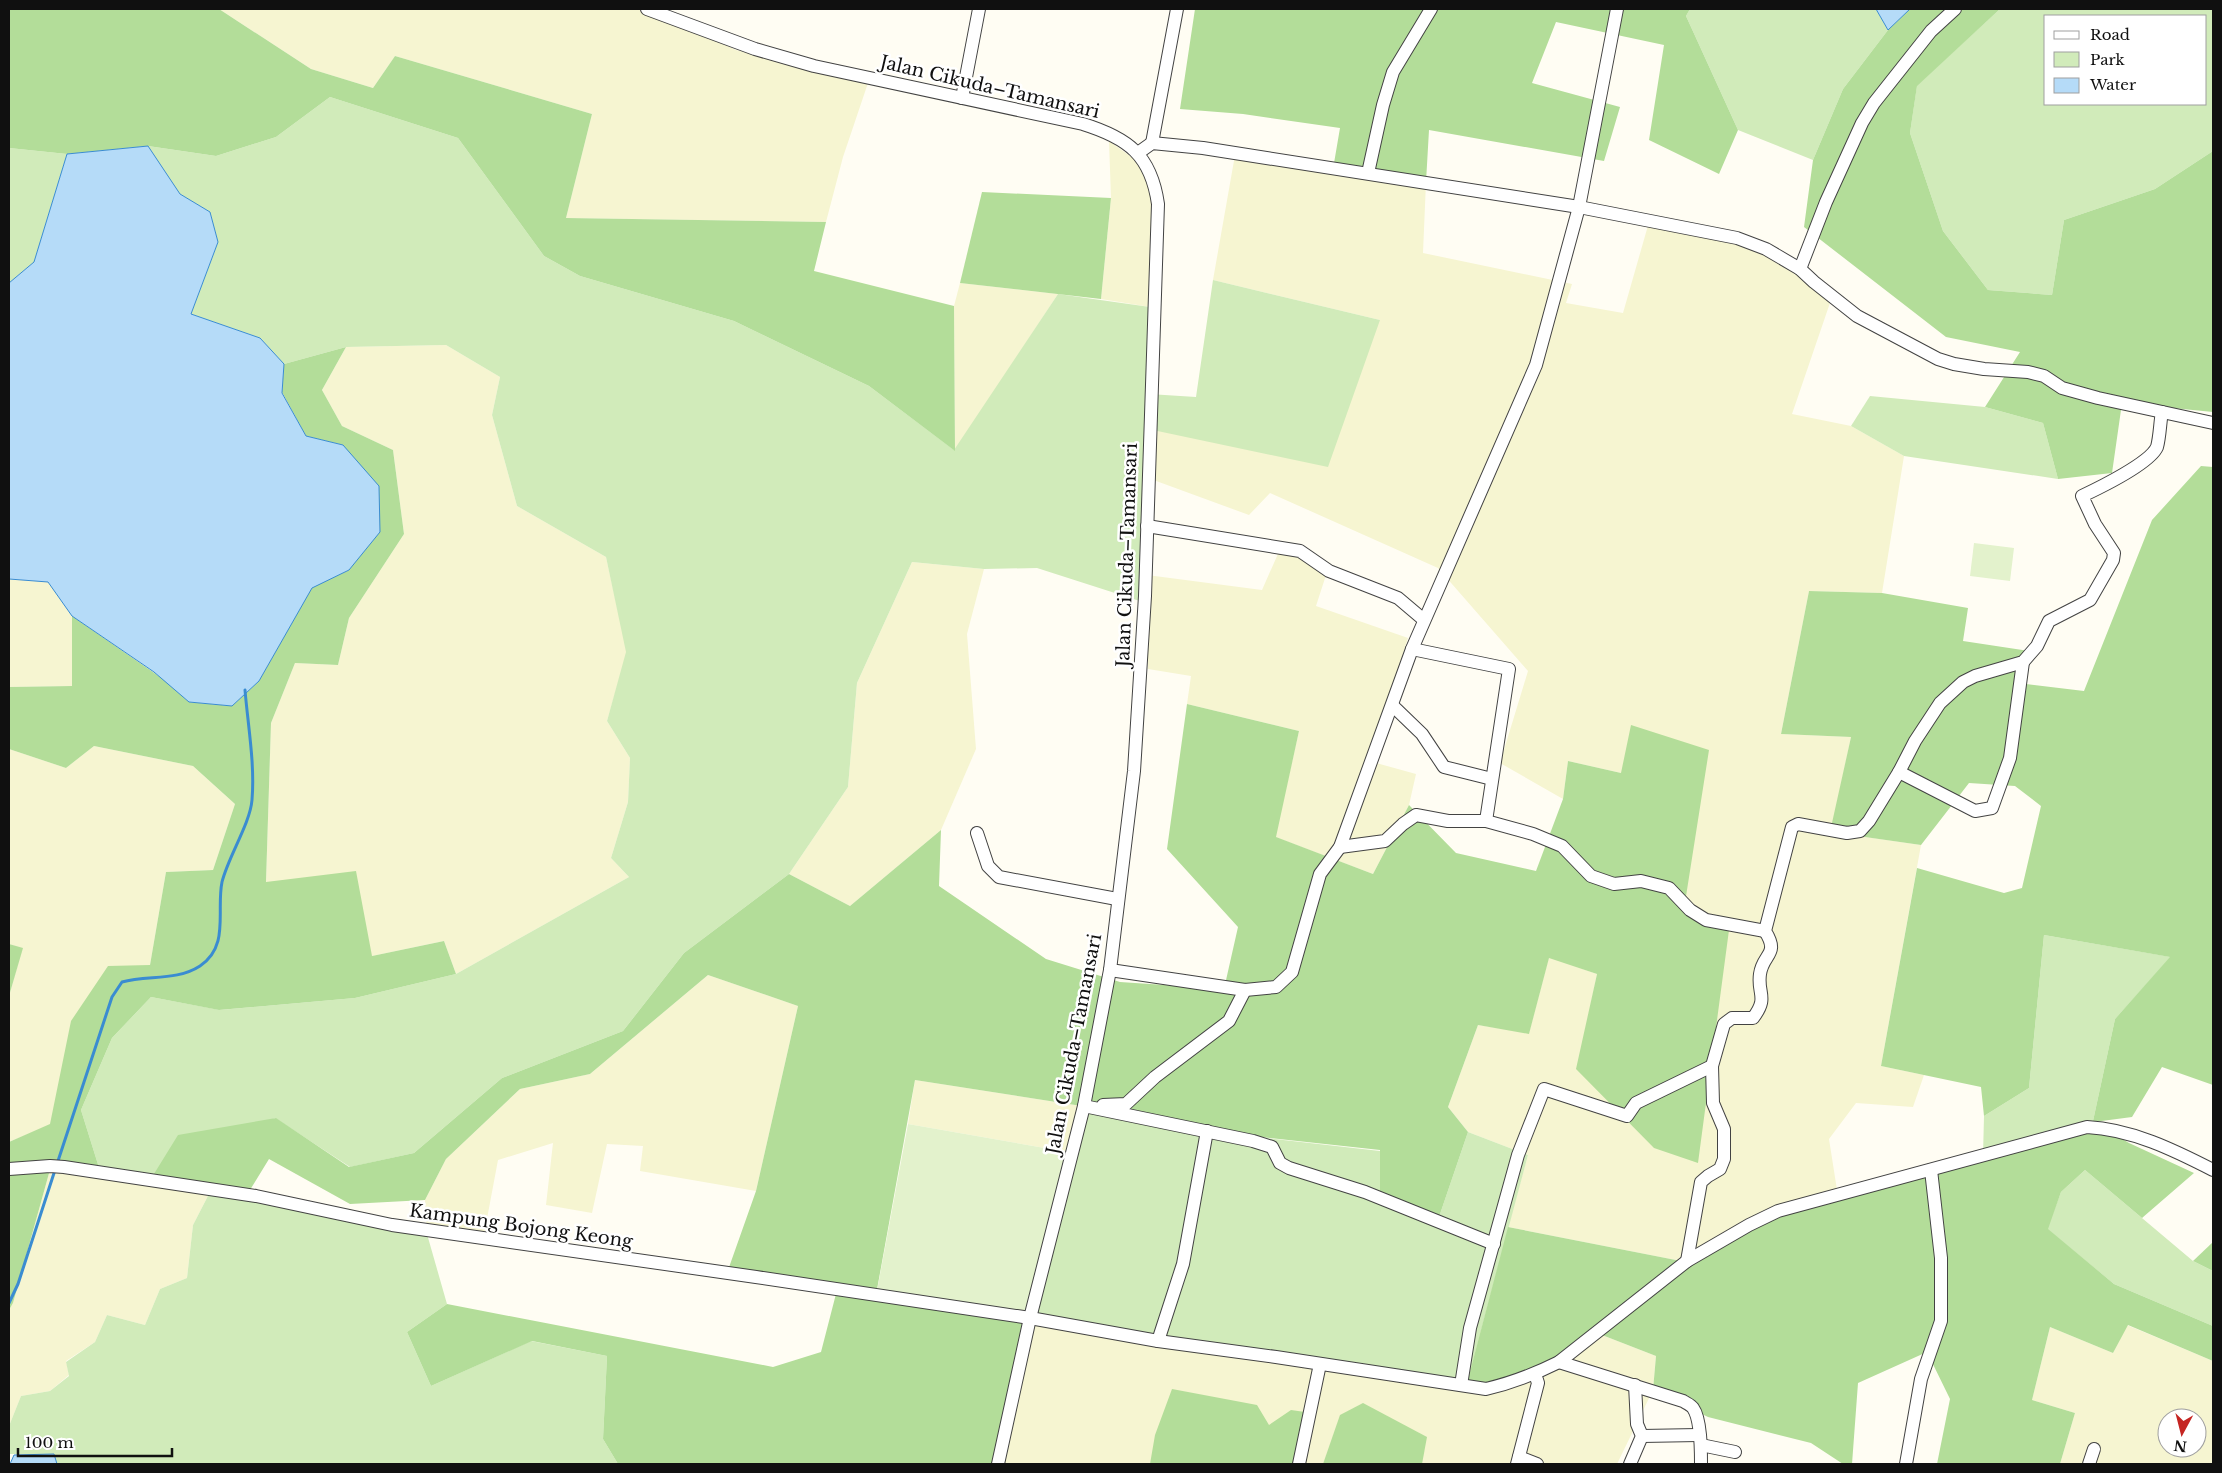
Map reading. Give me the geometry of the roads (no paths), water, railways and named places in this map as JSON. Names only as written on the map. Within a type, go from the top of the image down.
[{"type":"street","name":"Jalan Cikuda–Tamansari","points":[[647,9],[755,49],[814,66],[1083,124],[1121,138],[1138,153],[1150,170],[1156,188],[1158,204],[1147,526],[1134,771],[1117,899],[1110,970],[1084,1106],[1030,1318],[998,1464]]},
{"type":"street","points":[[962,98],[979,9]]},
{"type":"street","points":[[1152,143],[1177,9]]},
{"type":"street","points":[[1368,173],[1383,105],[1393,72],[1432,9]]},
{"type":"street","points":[[1110,970],[1245,990],[1276,987],[1292,972],[1320,874],[1340,848],[1393,706],[1412,649],[1536,365],[1579,207],[1617,9]]},
{"type":"street","points":[[1800,269],[1826,202],[1862,123],[1874,103],[1932,31],[1955,9]]},
{"type":"street","points":[[1138,153],[1152,143],[1203,148],[1579,207],[1737,238],[1766,249],[1800,269],[1857,316],[1938,359],[1984,369],[2028,372],[2044,376],[2062,388],[2098,398],[2213,423]]},
{"type":"street","points":[[1687,1261],[1701,1182],[1720,1169],[1724,1159],[1724,1129],[1713,1103],[1712,1066],[1724,1024],[1732,1018],[1753,1018],[1758,1011],[1763,995],[1760,977],[1761,970],[1771,951],[1771,941],[1765,931],[1792,827],[1798,824],[1855,833],[1869,820],[1899,772],[1915,740],[1940,702],[1963,682],[1975,676],[2023,662],[2037,646],[2049,621],[2090,600],[2113,560],[2114,553],[2095,524],[2082,496],[2114,480],[2152,454],[2157,446],[2162,412]]},
{"type":"street","points":[[1147,526],[1300,551],[1329,571],[1398,598],[1424,620]]},
{"type":"street","points":[[1412,649],[1509,669],[1486,821]]},
{"type":"street","points":[[1899,772],[1975,812],[1992,808],[2010,758],[2023,662]]},
{"type":"street","points":[[1393,706],[1422,734],[1444,767],[1492,779]]},
{"type":"street","points":[[1340,848],[1385,841],[1402,824],[1416,815],[1448,821],[1486,821],[1533,834],[1562,846],[1591,876],[1614,884],[1642,881],[1669,888],[1690,910],[1706,920],[1765,931]]},
{"type":"street","points":[[977,832],[988,866],[999,877],[1117,899]]},
{"type":"street","points":[[1084,1106],[1126,1104],[1155,1077],[1229,1021],[1245,990]]},
{"type":"street","points":[[1461,1385],[1470,1328],[1518,1155],[1544,1089],[1626,1116],[1636,1103],[1712,1066]]},
{"type":"street","points":[[1084,1106],[1253,1141],[1272,1148],[1280,1163],[1289,1168],[1365,1192],[1494,1244]]},
{"type":"street","name":"Kampung Bojong Keong","points":[[9,1169],[50,1166],[64,1167],[256,1196],[392,1225],[1030,1318],[1158,1341],[1486,1389],[1505,1385],[1535,1374],[1559,1362],[1687,1261],[1748,1225],[1778,1211],[2087,1127],[2108,1128],[2130,1134],[2213,1170]]},
{"type":"street","points":[[1158,1341],[1183,1264],[1207,1131]]},
{"type":"street","points":[[1906,1464],[1921,1380],[1941,1321],[1940,1258],[1931,1170]]},
{"type":"street","points":[[1559,1362],[1683,1401],[1692,1407],[1696,1417],[1700,1440],[1700,1464]]},
{"type":"street","points":[[1299,1464],[1320,1364]]},
{"type":"street","points":[[1535,1374],[1538,1383],[1518,1460],[1537,1464]]},
{"type":"street","points":[[1630,1464],[1642,1436],[1637,1424],[1635,1385]]},
{"type":"street","points":[[1642,1436],[1700,1440],[1735,1452]]},
{"type":"street","points":[[2089,1464],[2094,1449]]},
{"type":"water","points":[[1876,9],[1910,9],[1888,30]]},
{"type":"water","points":[[148,146],[180,194],[210,212],[218,242],[191,314],[260,338],[284,364],[282,393],[306,436],[343,445],[379,486],[380,532],[349,570],[312,588],[259,681],[232,706],[189,702],[154,672],[72,616],[48,582],[9,579],[9,283],[34,262],[67,154]]},
{"type":"water","points":[[54,1454],[57,1464],[10,1464],[14,1455]]},
{"type":"waterway","points":[[57,1164],[112,997],[122,982],[172,976],[191,971],[209,958],[215,949],[219,938],[222,882],[243,830],[252,800],[252,759],[245,690]]},
{"type":"waterway","points":[[9,1303],[18,1284],[55,1170]]}]
